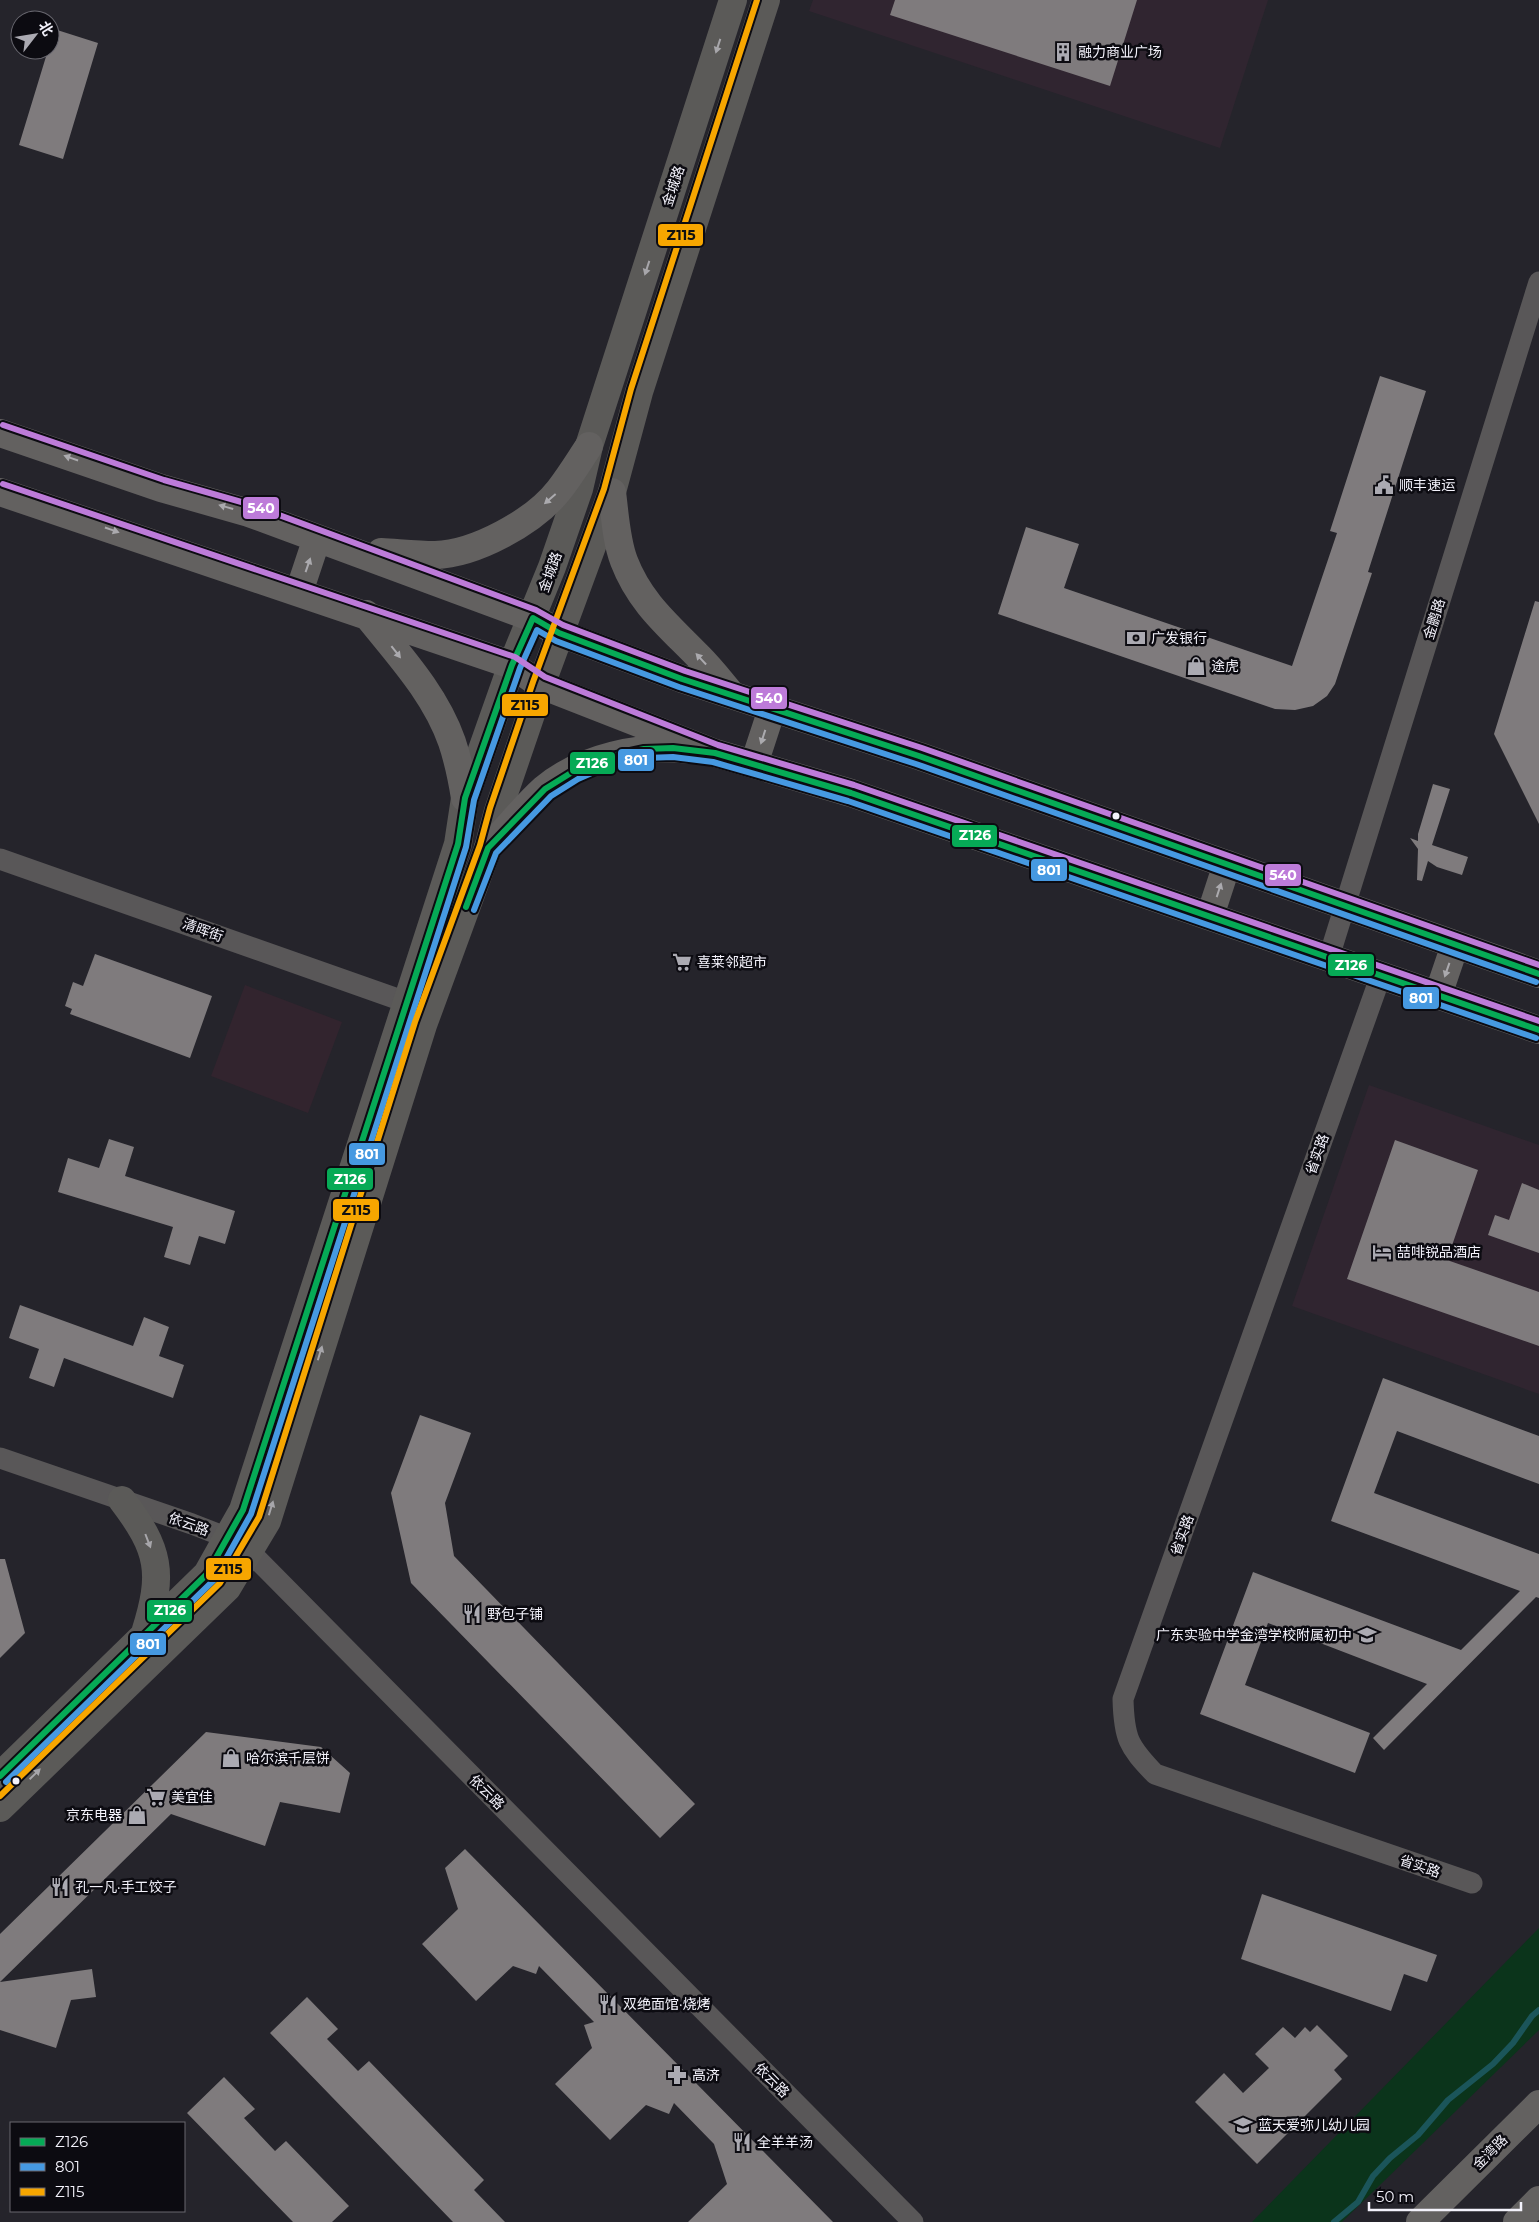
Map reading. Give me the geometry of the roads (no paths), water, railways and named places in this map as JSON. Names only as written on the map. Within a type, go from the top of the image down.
[{"type":"main road","points":[[0,433],[161,488],[249,513],[533,618],[559,633],[733,696],[919,756],[1539,974]]},
{"type":"main road","points":[[355,551],[436,555],[465,550],[492,540],[523,522],[558,492],[590,446]]},
{"type":"main road","points":[[0,492],[366,614],[512,665],[541,686],[715,753],[851,793],[1539,1030]]},
{"type":"main road","points":[[612,492],[616,525],[624,560],[638,589],[664,623],[699,657],[733,696]]},
{"type":"main road","points":[[299,592],[317,538]]},
{"type":"main road","points":[[366,614],[416,678],[439,713],[451,740],[465,798]]},
{"type":"main road","points":[[754,764],[772,709]]},
{"type":"main road","points":[[488,848],[545,789],[574,770],[607,758],[644,749],[673,748],[715,753]]},
{"type":"main road","points":[[1210,916],[1227,864]]},
{"type":"main road","points":[[1438,995],[1455,945]]},
{"type":"main road","name":"金湾路","points":[[1420,2222],[1539,2104]]},
{"type":"main road","points":[[1517,2222],[1539,2200]]},
{"type":"street","name":"金城路","points":[[0,1808],[227,1588],[239,1545],[243,1510],[458,844],[465,798],[512,665],[533,618],[579,489],[590,446],[733,0]]},
{"type":"street","name":"金城路","points":[[0,1776],[144,1634],[207,1574],[267,1521],[423,1025],[488,848],[498,811],[559,633],[612,492],[639,392],[766,0]]},
{"type":"street","name":"金鹏路","points":[[1330,957],[1539,282]]},
{"type":"street","name":"清晖街","points":[[0,859],[406,1002]]},
{"type":"street","name":"省实路","points":[[1381,975],[1123,1699],[1124,1729],[1136,1754],[1155,1774],[1472,1883]]},
{"type":"street","name":"依云路","points":[[0,1458],[122,1500],[239,1545],[913,2222]]},
{"type":"street","points":[[122,1500],[142,1526],[154,1558],[157,1581],[154,1603],[144,1634]]},
{"type":"waterway","points":[[1334,2222],[1358,2202],[1373,2176],[1390,2158],[1418,2135],[1448,2100],[1493,2064],[1513,2043],[1532,2016],[1539,2010]]},
{"type":"place","name":"融力商业广场","points":[[1063,52]]},
{"type":"place","name":"顺丰速运","points":[[1384,485]]},
{"type":"place","name":"广发银行","points":[[1136,638]]},
{"type":"place","name":"途虎","points":[[1196,666]]},
{"type":"place","name":"喜莱邻超市","points":[[682,962]]},
{"type":"place","name":"喆啡锐品酒店","points":[[1382,1252]]},
{"type":"place","name":"野包子铺","points":[[472,1614]]},
{"type":"place","name":"广东实验中学金湾学校附属初中","points":[[1367,1635]]},
{"type":"place","name":"哈尔滨千层饼","points":[[231,1758]]},
{"type":"place","name":"美宜佳","points":[[156,1797]]},
{"type":"place","name":"京东电器","points":[[137,1815]]},
{"type":"place","name":"孔一凡·手工饺子","points":[[60,1887]]},
{"type":"place","name":"双绝面馆·烧烤","points":[[608,2004]]},
{"type":"place","name":"高济","points":[[677,2075]]},
{"type":"place","name":"蓝天爱弥儿幼儿园","points":[[1243,2125]]},
{"type":"place","name":"全羊羊汤","points":[[742,2142]]}]
